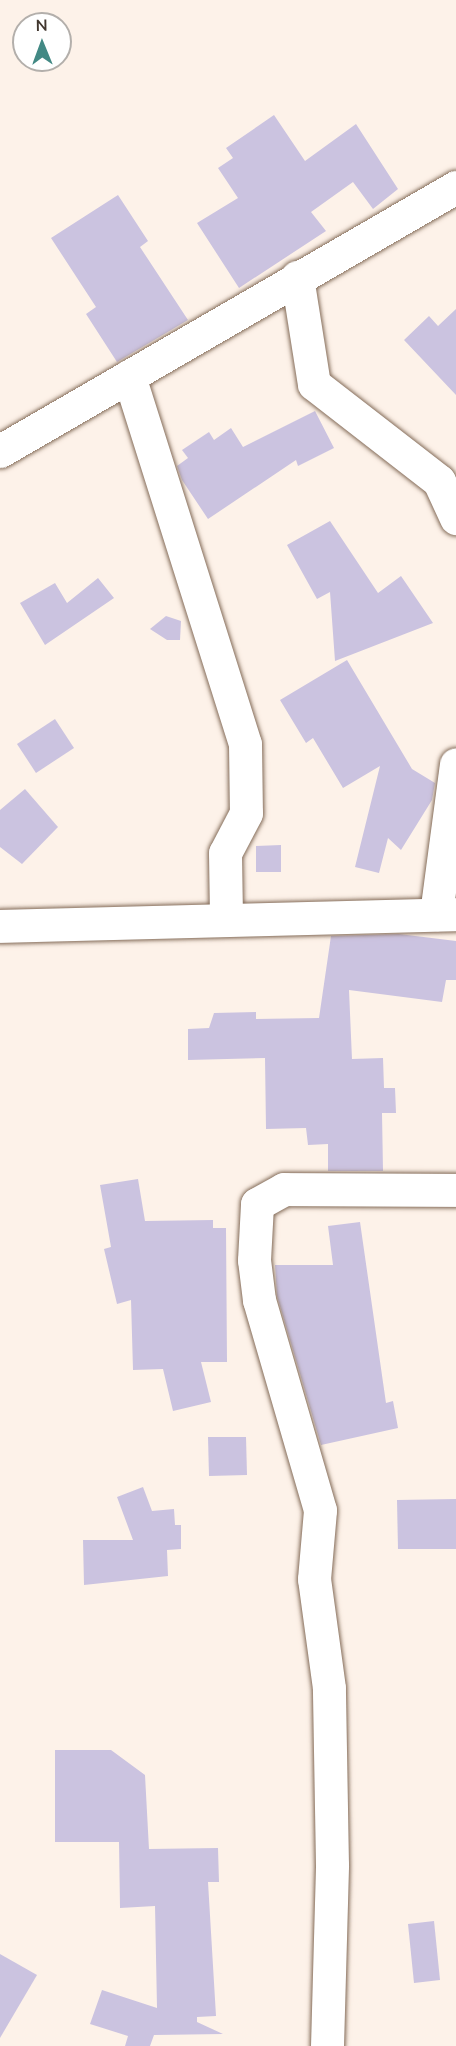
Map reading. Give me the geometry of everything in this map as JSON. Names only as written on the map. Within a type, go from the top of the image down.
[{"type":"street","points":[[0,451],[456,187]]},
{"type":"street","points":[[297,277],[314,384],[439,481],[456,518]]},
{"type":"street","points":[[129,376],[244,744],[246,813],[225,853],[225,920]]},
{"type":"street","points":[[0,926],[446,914],[456,764]]},
{"type":"street","points":[[327,2046],[331,1794],[329,1688],[314,1579],[320,1509],[259,1300],[257,1204],[284,1189],[456,1190]]},
{"type":"building","points":[[274,115],[305,161],[356,124],[398,189],[373,209],[353,182],[311,212],[326,231],[239,288],[197,223],[238,198],[218,168],[233,158],[226,148]]},
{"type":"building","points":[[118,195],[148,241],[140,247],[188,320],[117,362],[86,314],[96,307],[51,238]]},
{"type":"building","points":[[456,309],[456,395],[404,340],[429,316],[438,326]]},
{"type":"building","points":[[315,411],[334,448],[298,466],[296,460],[208,519],[182,480],[177,466],[188,458],[182,450],[209,432],[214,440],[231,428],[243,447]]},
{"type":"building","points":[[330,521],[378,593],[401,576],[433,623],[335,661],[330,592],[317,599],[287,545]]},
{"type":"building","points":[[98,578],[114,598],[45,645],[20,603],[55,583],[67,603]]},
{"type":"building","points":[[166,616],[181,621],[180,640],[167,640],[150,629]]},
{"type":"building","points":[[347,660],[412,769],[435,783],[432,800],[401,850],[388,838],[379,873],[355,867],[380,766],[343,788],[313,738],[306,743],[280,700]]},
{"type":"building","points":[[55,719],[74,748],[36,773],[17,744]]},
{"type":"building","points":[[25,789],[58,827],[22,864],[0,847],[0,810]]},
{"type":"building","points":[[281,845],[281,872],[256,872],[256,846]]},
{"type":"building","points":[[399,934],[456,941],[456,980],[446,980],[442,1002],[349,990],[352,1059],[383,1058],[384,1088],[395,1088],[396,1113],[382,1113],[383,1171],[328,1171],[328,1144],[308,1145],[306,1128],[266,1129],[265,1058],[188,1060],[188,1029],[209,1028],[214,1013],[256,1012],[256,1019],[319,1018],[331,936]]},
{"type":"building","points":[[138,1179],[145,1221],[213,1220],[213,1228],[226,1228],[227,1362],[201,1362],[211,1402],[173,1411],[163,1369],[133,1370],[131,1300],[117,1304],[104,1249],[111,1247],[100,1185]]},
{"type":"building","points":[[360,1222],[386,1403],[393,1401],[398,1428],[321,1445],[277,1296],[275,1265],[333,1265],[328,1226]]},
{"type":"building","points":[[208,1437],[246,1437],[247,1475],[209,1476]]},
{"type":"building","points":[[143,1487],[152,1511],[174,1509],[175,1525],[181,1525],[181,1549],[167,1550],[168,1576],[84,1585],[83,1540],[133,1540],[117,1497]]},
{"type":"building","points":[[456,1499],[456,1549],[398,1549],[397,1500]]},
{"type":"building","points":[[55,1750],[111,1750],[145,1775],[149,1849],[218,1848],[219,1882],[208,1882],[216,2016],[197,2017],[197,2022],[223,2034],[154,2035],[150,2046],[125,2046],[128,2036],[90,2024],[102,1990],[157,2008],[155,1906],[120,1908],[119,1842],[55,1842]]},
{"type":"building","points":[[434,1921],[440,1980],[414,1983],[408,1924]]},
{"type":"building","points":[[0,1954],[37,1975],[0,2038]]}]
